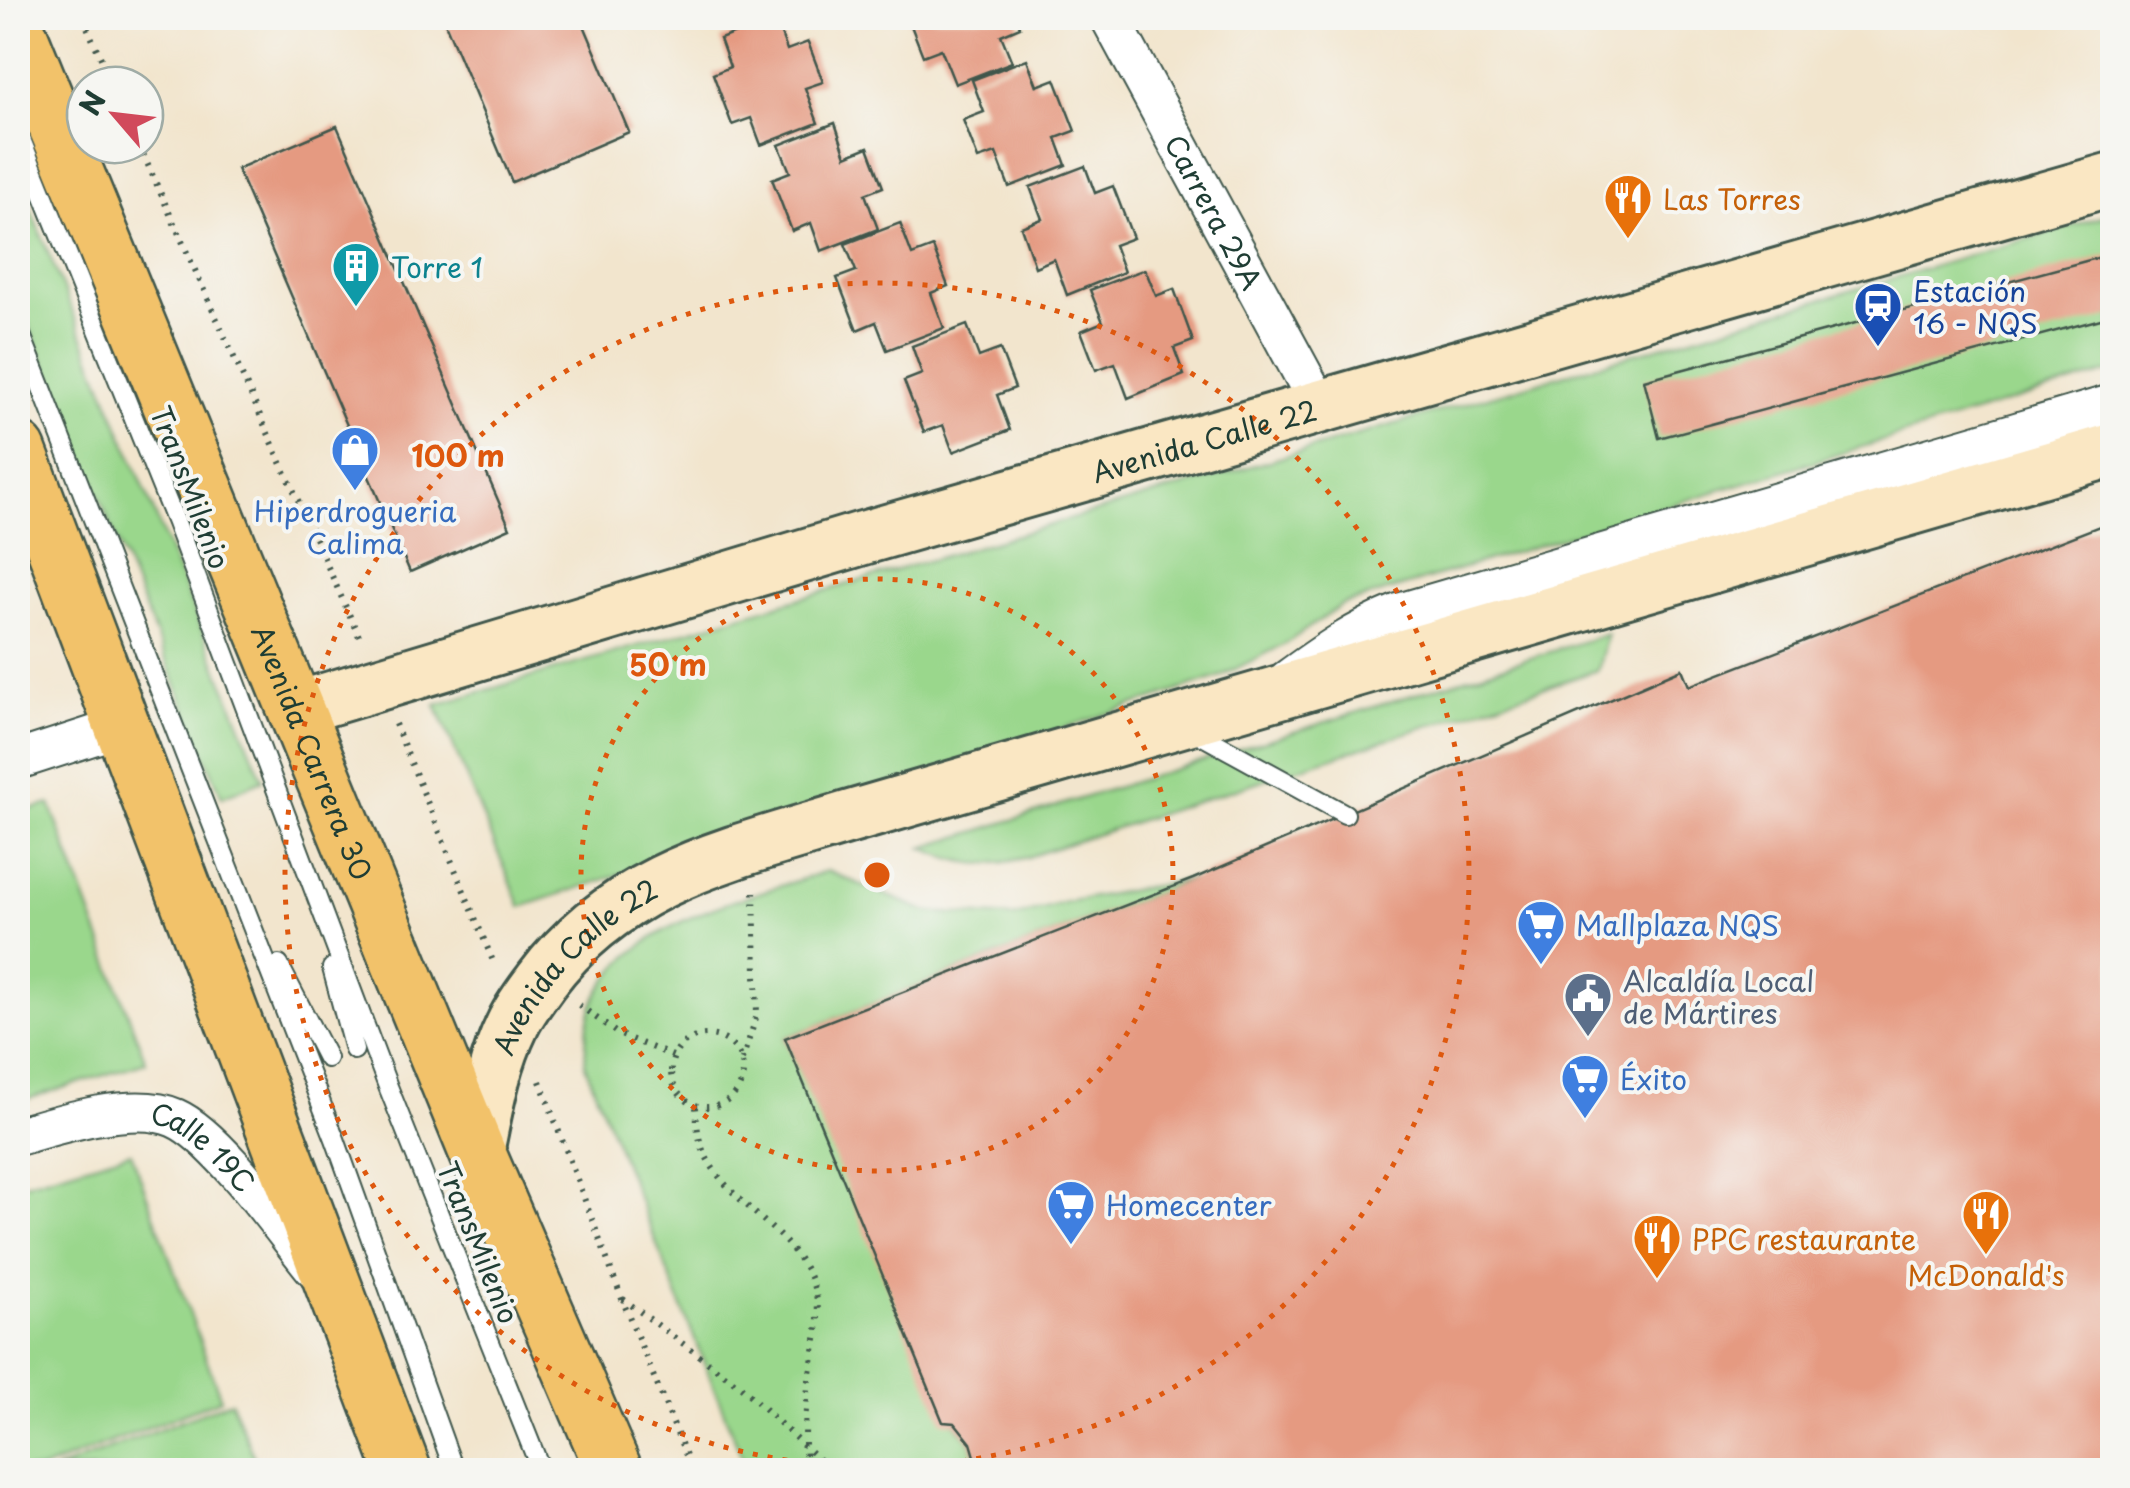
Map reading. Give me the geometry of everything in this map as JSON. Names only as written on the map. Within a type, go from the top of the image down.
[{"type":"highway","name":"Avenida Carrera 30","points":[[18,32],[477,1152],[614,1470]]},
{"type":"highway","points":[[18,450],[402,1470]]},
{"type":"street","name":"Carrera 29A","points":[[1110,18],[1320,406]]},
{"type":"street","name":"Avenida Calle 22","points":[[295,708],[2112,178]]},
{"type":"street","name":"Avenida Calle 22","points":[[1265,696],[1336,644],[1366,626],[1400,613],[2112,404]]},
{"type":"street","name":"Avenida Calle 22","points":[[477,1152],[494,1074],[516,1017],[568,947],[610,910],[644,889],[758,845],[2112,450]]},
{"type":"street","points":[[18,760],[123,726]]},
{"type":"street","name":"Calle 19C","points":[[18,1136],[71,1120],[130,1111],[173,1116],[210,1142],[335,1294]]},
{"type":"lane","name":"TransMilenio","points":[[18,132],[176,523],[387,1084],[541,1470]]},
{"type":"lane","points":[[18,326],[335,1139],[454,1470]]},
{"type":"lane","points":[[1176,722],[1344,814]]},
{"type":"lane","name":"TransMilenio","points":[[304,865],[354,1050]]},
{"type":"lane","points":[[237,885],[327,1058]]},
{"type":"path","points":[[83,18],[104,65]]},
{"type":"path","points":[[148,165],[354,620],[516,1017],[622,1299],[692,1470]]},
{"type":"path","points":[[742,1061],[736,1050],[716,1036],[691,1039],[670,1066],[674,1087],[686,1102],[707,1108],[728,1102],[741,1083],[742,1061],[757,1015],[754,908],[758,845]]},
{"type":"path","points":[[552,967],[557,982],[583,1010],[618,1034],[674,1056]]},
{"type":"path","points":[[696,1107],[704,1153],[742,1202],[791,1249],[806,1270],[816,1296],[806,1470]]},
{"type":"path","points":[[622,1299],[742,1387],[830,1470]]},
{"type":"green space","points":[[18,178],[263,780],[222,797],[18,299]]},
{"type":"green space","points":[[2112,214],[2112,371],[1342,605],[1285,644],[1219,677],[521,907],[436,705]]},
{"type":"green space","points":[[1607,634],[1598,670],[1025,858],[973,863],[923,848]]},
{"type":"green space","points":[[50,804],[146,1062],[18,1102],[18,813]]},
{"type":"green space","points":[[827,871],[928,912],[1013,917],[1066,902],[1193,879],[785,1038],[955,1423],[971,1443],[979,1470],[747,1470],[585,1065],[595,999],[620,965],[644,944],[702,913]]},
{"type":"green space","points":[[131,1152],[221,1399],[40,1470],[18,1470],[18,1185]]},
{"type":"green space","points":[[231,1401],[259,1470],[55,1470]]},
{"type":"building","points":[[443,18],[581,18],[629,132],[512,182]]},
{"type":"building","points":[[775,18],[787,50],[808,42],[823,82],[805,88],[818,123],[761,145],[751,118],[732,125],[713,74],[730,67],[720,39]]},
{"type":"building","points":[[908,18],[1017,18],[1020,27],[1001,35],[1012,62],[955,84],[941,49],[923,56]]},
{"type":"building","points":[[1027,59],[1037,86],[1055,79],[1075,131],[1056,138],[1066,165],[1009,187],[996,153],[978,159],[963,120],[984,112],[972,80]]},
{"type":"building","points":[[835,123],[846,156],[868,147],[883,187],[865,194],[878,229],[821,251],[811,223],[792,231],[772,179],[790,172],[779,145]]},
{"type":"building","name":"Torre 1","points":[[337,126],[510,528],[410,572],[237,169]]},
{"type":"building","points":[[1085,166],[1095,193],[1113,186],[1133,238],[1114,245],[1124,272],[1067,295],[1054,259],[1035,267],[1021,227],[1042,219],[1030,187]]},
{"type":"building","points":[[900,223],[912,255],[933,247],[948,286],[931,293],[944,328],[887,350],[876,322],[857,330],[837,278],[856,271],[845,244]]},
{"type":"building","name":"Estación 16 - NQS","points":[[2112,254],[2112,316],[1659,438],[1644,380]]},
{"type":"building","points":[[1145,269],[1156,296],[1174,289],[1193,341],[1174,348],[1184,375],[1128,398],[1115,363],[1096,370],[1081,331],[1103,322],[1090,290]]},
{"type":"building","points":[[967,325],[979,357],[1000,349],[1015,388],[997,395],[1010,430],[953,452],[943,425],[924,432],[904,381],[922,374],[912,346]]},
{"type":"building","name":"Mallplaza NQS","points":[[2102,525],[2112,530],[2112,1470],[979,1470],[971,1443],[955,1423],[943,1422],[785,1038],[1193,879],[1682,669],[1689,686]]},
{"type":"place","name":"Las Torres","points":[[1628,240]]},
{"type":"place","name":"Torre 1","points":[[356,308]]},
{"type":"place","name":"Estación 16 - NQS","points":[[1878,348]]},
{"type":"place","name":"Hiperdrogueria Calima","points":[[355,492]]},
{"type":"place","name":"Mallplaza NQS","points":[[1541,966]]},
{"type":"place","name":"Alcaldía Local de Mártires","points":[[1588,1038]]},
{"type":"place","name":"Éxito","points":[[1585,1120]]},
{"type":"place","name":"Homecenter","points":[[1071,1246]]},
{"type":"place","name":"McDonald's","points":[[1986,1256]]},
{"type":"place","name":"PPC restaurante","points":[[1657,1280]]}]
